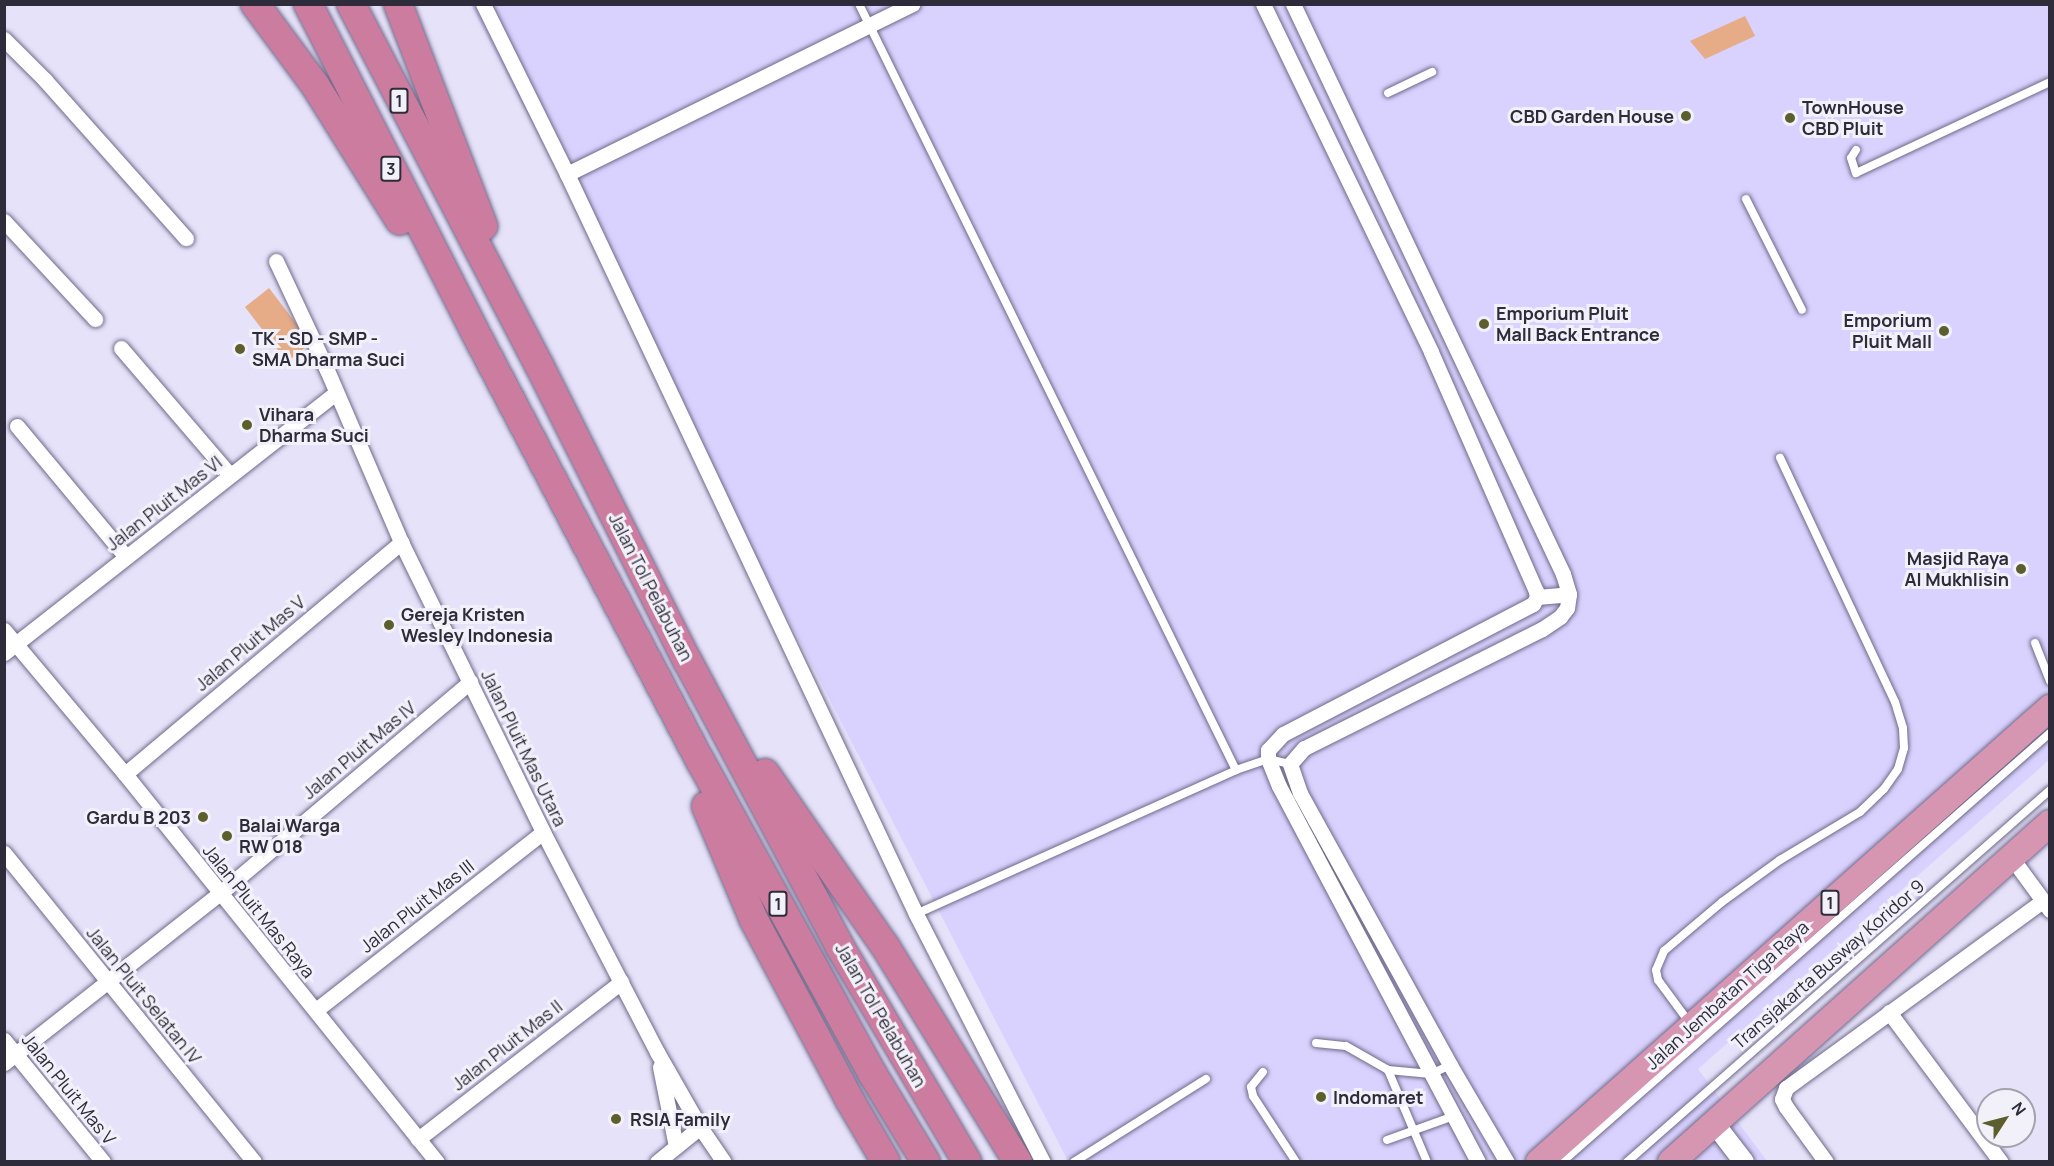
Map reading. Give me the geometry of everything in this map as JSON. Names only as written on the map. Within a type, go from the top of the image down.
[{"type":"highway","points":[[255,4],[315,85],[383,197],[475,332]]},
{"type":"highway","name":"3","points":[[308,4],[475,332]]},
{"type":"highway","name":"Jalan Tol Pelabuhan","points":[[351,4],[540,367],[687,660],[840,947],[967,1161]]},
{"type":"highway","points":[[398,4],[442,126],[540,367]]},
{"type":"highway","name":"Jalan Tol Pelabuhan","points":[[475,332],[774,898],[872,1073],[926,1161]]},
{"type":"highway","points":[[638,641],[754,920],[849,1099],[886,1161]]},
{"type":"highway","points":[[687,660],[885,946],[1018,1161]]},
{"type":"highway","name":"Jalan Jembatan Tiga Raya","points":[[1539,1161],[2049,708]]},
{"type":"highway","points":[[1683,1155],[1714,1124],[2049,823]]},
{"type":"street","points":[[483,4],[567,174],[916,915],[1043,1161]]},
{"type":"street","points":[[567,174],[912,4]]},
{"type":"street","points":[[1263,4],[1431,352],[1533,583],[1537,597],[1533,604],[1284,734],[1271,745],[1268,759],[1279,786],[1478,1161]]},
{"type":"street","points":[[1293,4],[1563,574],[1569,594],[1567,608],[1560,617],[1542,629],[1304,747],[1290,764],[1299,793],[1450,1065],[1507,1161]]},
{"type":"street","points":[[4,39],[45,80],[186,238]]},
{"type":"street","points":[[4,221],[95,319]]},
{"type":"street","name":"Jalan Pluit Mas Utara","points":[[276,261],[401,542],[543,832],[657,1052],[700,1127],[724,1161]]},
{"type":"street","points":[[121,348],[230,476]]},
{"type":"street","name":"Jalan Pluit Mas VI","points":[[10,648],[336,393]]},
{"type":"street","points":[[16,426],[126,557]]},
{"type":"street","name":"Jalan Pluit Mas V","points":[[125,774],[401,542]]},
{"type":"street","points":[[1537,597],[1569,594]]},
{"type":"street","name":"Jalan Pluit Mas Raya","points":[[4,630],[10,648],[125,774],[219,894],[437,1161]]},
{"type":"street","name":"Jalan Pluit Mas IV","points":[[10,1058],[219,894],[470,682]]},
{"type":"street","name":"Jalan Pluit Mas III","points":[[316,1010],[543,832]]},
{"type":"street","name":"Jalan Pluit Selatan IV","points":[[4,853],[254,1161]]},
{"type":"street","points":[[1826,1161],[1791,1115],[1782,1099],[1783,1093],[1889,1012],[2046,906],[2011,857]]},
{"type":"street","name":"Jalan Pluit Mas II","points":[[418,1139],[621,982]]},
{"type":"street","points":[[1889,1012],[2001,1161]]},
{"type":"street","name":"Jalan Pluit Mas V","points":[[4,1040],[10,1058],[103,1161]]},
{"type":"street","name":"Jalan Pluit Mas Utara","points":[[657,1052],[676,1146]]},
{"type":"street","points":[[1714,1124],[1744,1161]]},
{"type":"street","points":[[657,1161],[700,1127]]},
{"type":"lane","points":[[859,4],[1236,770]]},
{"type":"lane","points":[[1388,93],[1432,72]]},
{"type":"lane","points":[[1856,150],[1851,158],[1856,174],[2049,82]]},
{"type":"lane","points":[[1746,199],[1802,310]]},
{"type":"lane","points":[[1692,1026],[1658,980],[1656,970],[1664,951],[1722,902],[1771,867],[1860,812],[1884,789],[1898,769],[1904,748],[1903,728],[1895,702],[1780,458]]},
{"type":"lane","points":[[2035,643],[2049,681]]},
{"type":"lane","points":[[1562,1161],[2049,733]]},
{"type":"lane","points":[[916,915],[1236,770],[1268,759],[1290,764]]},
{"type":"lane","name":"Transjakarta Busway Koridor 9","points":[[1627,1161],[2049,790]]},
{"type":"lane","points":[[1316,1043],[1346,1046],[1388,1070],[1431,1074],[1450,1065]]},
{"type":"lane","points":[[1388,1070],[1426,1161]]},
{"type":"lane","points":[[1263,1072],[1251,1087],[1253,1096],[1296,1161]]},
{"type":"lane","points":[[1074,1161],[1206,1079]]},
{"type":"lane","points":[[1387,1140],[1454,1116]]},
{"type":"shaded area","points":[[471,5],[2049,5],[2049,760],[1698,1069],[1767,1161],[1068,1161]]},
{"type":"shaded area","points":[[1745,16],[1755,36],[1705,59],[1690,41]]},
{"type":"shaded area","points":[[269,288],[311,343],[287,362],[245,307]]},
{"type":"place","name":"CBD Garden House","points":[[1686,116]]},
{"type":"place","name":"TownHouse CBD Pluit","points":[[1790,118]]},
{"type":"place","name":"Emporium Pluit Mall Back Entrance","points":[[1484,324]]},
{"type":"place","name":"Emporium Pluit Mall","points":[[1944,331]]},
{"type":"place","name":"TK - SD - SMP - SMA Dharma Suci","points":[[240,349]]},
{"type":"place","name":"Vihara Dharma Suci","points":[[247,425]]},
{"type":"place","name":"Masjid Raya Al Mukhlisin","points":[[2021,569]]},
{"type":"place","name":"Gereja Kristen Wesley Indonesia","points":[[389,625]]},
{"type":"place","name":"Gardu B 203","points":[[203,817]]},
{"type":"place","name":"Balai Warga RW 018","points":[[227,836]]},
{"type":"place","name":"Indomaret","points":[[1321,1097]]},
{"type":"place","name":"RSIA Family","points":[[616,1119]]}]
